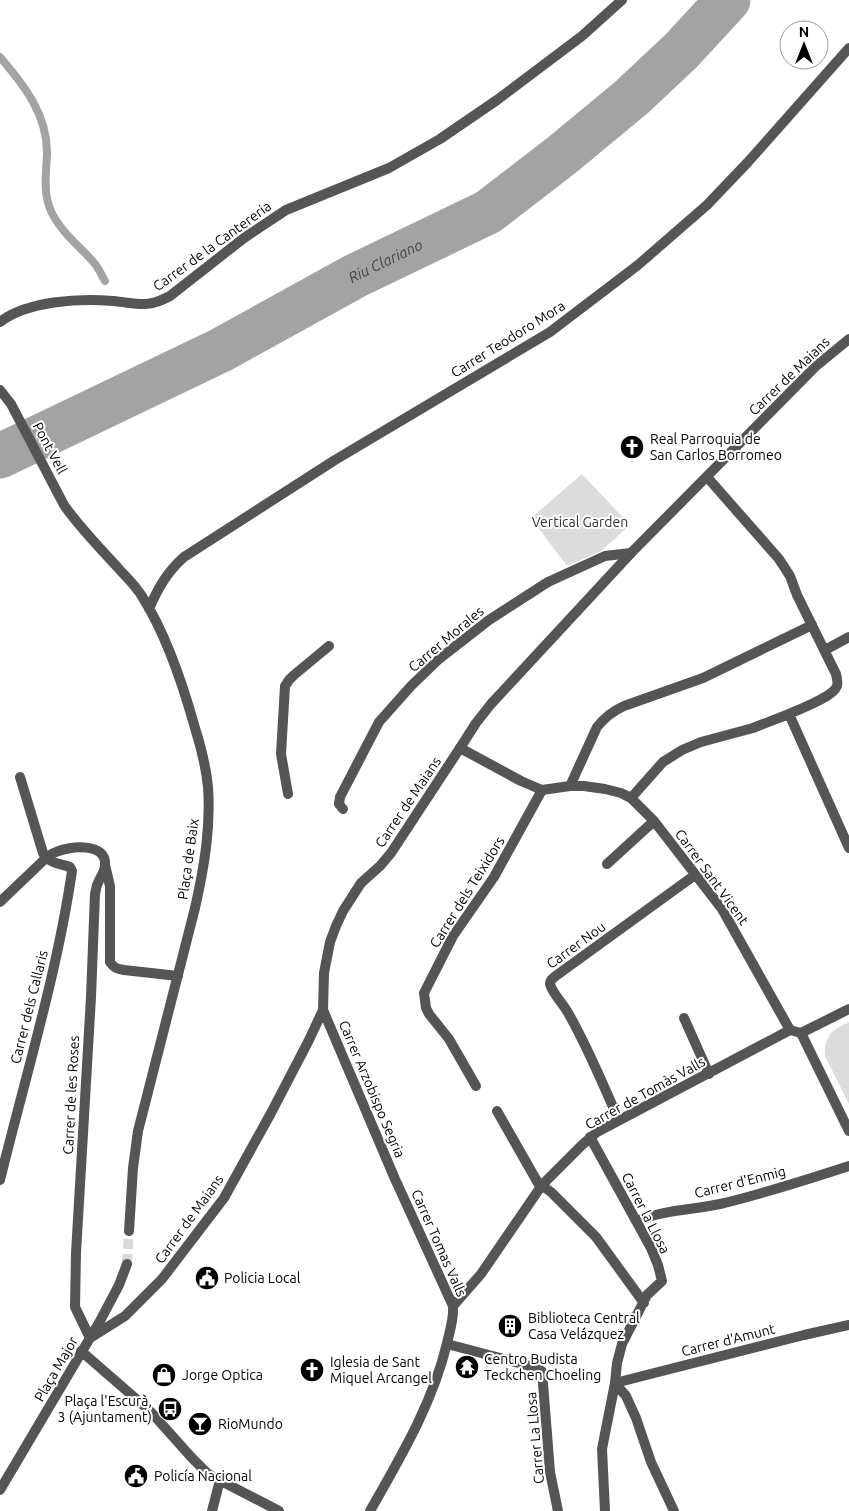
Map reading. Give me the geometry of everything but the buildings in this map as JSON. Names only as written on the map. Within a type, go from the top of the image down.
[{"type":"street","name":"Carrer de la Cantereria","points":[[0,322],[14,312],[54,302],[100,300],[144,305],[161,301],[244,238],[286,210],[389,168],[440,138],[497,100],[574,42],[622,0]]},
{"type":"street","name":"Carrer Teodoro Mora","points":[[149,608],[165,576],[184,557],[350,450],[550,332],[638,265],[707,205],[748,162],[849,48]]},
{"type":"street","name":"Carrer de Maians","points":[[90,1338],[125,1316],[162,1279],[224,1198],[309,1040],[323,1010],[323,984],[330,942],[343,911],[361,883],[391,853],[476,723],[491,704],[631,553],[815,367],[849,339]]},
{"type":"street","name":"Pont Vell","points":[[0,390],[11,404],[64,505],[75,520]]},
{"type":"street","points":[[460,748],[542,790],[570,786],[605,789],[631,798],[663,762],[682,750],[701,742],[746,730],[789,714],[834,692],[837,687],[836,674],[797,595],[790,576],[779,559],[707,477]]},
{"type":"street","name":"Plaça de Baix","points":[[75,520],[133,584],[149,608],[189,703],[202,751],[208,788],[208,830],[203,871],[138,1131],[133,1168],[129,1230]]},
{"type":"street","name":"Carrer Morales","points":[[343,809],[339,804],[340,797],[379,722],[411,686],[439,659],[495,616],[548,582],[605,556],[631,553]]},
{"type":"street","points":[[570,786],[597,727],[613,711],[703,678],[812,625]]},
{"type":"street","points":[[824,650],[849,637]]},
{"type":"street","points":[[288,794],[281,754],[285,686],[294,675],[329,646]]},
{"type":"street","points":[[789,714],[849,848]]},
{"type":"street","points":[[20,777],[40,847],[46,858]]},
{"type":"street","name":"Carrer dels Teixidors","points":[[476,1086],[448,1039],[429,1014],[426,1008],[424,993],[453,936],[494,877],[542,790]]},
{"type":"street","name":"Carrer Sant Vicent","points":[[631,798],[654,821],[722,909],[796,1032],[849,1131]]},
{"type":"street","points":[[607,864],[654,821]]},
{"type":"street","points":[[0,902],[54,852],[72,848],[96,849],[104,857],[110,878],[110,962],[112,966],[116,969],[178,976]]},
{"type":"street","name":"Carrer dels Callaris","points":[[0,1180],[60,938],[72,871],[70,866],[53,862],[46,858]]},
{"type":"street","name":"Carrer de les Roses","points":[[90,1338],[75,1307],[76,1253],[95,894],[105,865]]},
{"type":"street","name":"Carrer Nou","points":[[619,1120],[568,1013],[550,983],[556,975],[695,875]]},
{"type":"street","name":"Carrer de Tomàs Valls","points":[[453,1306],[481,1274],[542,1185],[590,1137],[709,1074],[849,1009]]},
{"type":"street","name":"Carrer Arzobispo Segria","points":[[323,1010],[395,1179]]},
{"type":"street","points":[[684,1018],[709,1074]]},
{"type":"street","points":[[497,1111],[538,1183],[551,1192],[596,1237],[644,1303]]},
{"type":"street","name":"Carrer la Llosa","points":[[590,1137],[651,1248],[662,1278],[662,1282],[650,1292],[622,1344],[617,1363],[602,1450],[605,1511]]},
{"type":"street","name":"Carrer d'Enmig","points":[[637,1221],[656,1214],[744,1198],[849,1166]]},
{"type":"street","name":"Carrer Tomas Valls","points":[[370,1511],[414,1430],[438,1374],[454,1316],[453,1306],[395,1179]]},
{"type":"street","name":"Plaça Major","points":[[2,1488],[100,1321],[119,1285],[127,1264]]},
{"type":"street","name":"Carrer d'Amunt","points":[[615,1383],[849,1325]]},
{"type":"street","name":"Carrer La Llosa","points":[[447,1344],[530,1366],[542,1371],[550,1472],[558,1511]]},
{"type":"street","points":[[81,1351],[150,1411],[208,1474],[279,1511]]},
{"type":"street","points":[[615,1383],[626,1396],[636,1418],[651,1462],[674,1511]]},
{"type":"street","points":[[212,1511],[220,1480]]},
{"type":"green space","name":"Vertical Garden","points":[[582,474],[630,525],[601,551],[567,566],[531,518]]},
{"type":"green space","points":[[849,1022],[849,1104],[825,1056],[825,1049],[830,1034]]},
{"type":"waterway","name":"Riu Clariano","points":[[0,456],[221,350],[355,276],[488,212],[562,155],[632,97],[681,51],[728,0]]},
{"type":"waterway","points":[[0,57],[18,78],[39,114],[46,140],[46,190],[51,211],[66,233],[95,264],[105,281]]},
{"type":"tunnel","points":[[127,1264],[129,1231]]},
{"type":"place","name":"Real Parroquia de San Carlos Borromeo","points":[[632,447]]},
{"type":"place","name":"Policia Local","points":[[207,1278]]},
{"type":"place","name":"Biblioteca Central Casa Velázquez","points":[[510,1326]]},
{"type":"place","name":"Centro Budista Teckchen Choeling","points":[[467,1367]]},
{"type":"place","name":"Iglesia de Sant Miquel Arcangel","points":[[312,1370]]},
{"type":"place","name":"Jorge Optica","points":[[164,1375]]},
{"type":"place","name":"Plaça l'Escurà, 3 (Ajuntament)","points":[[170,1409]]},
{"type":"place","name":"RioMundo","points":[[200,1424]]},
{"type":"place","name":"Policía Nacional","points":[[136,1476]]}]
